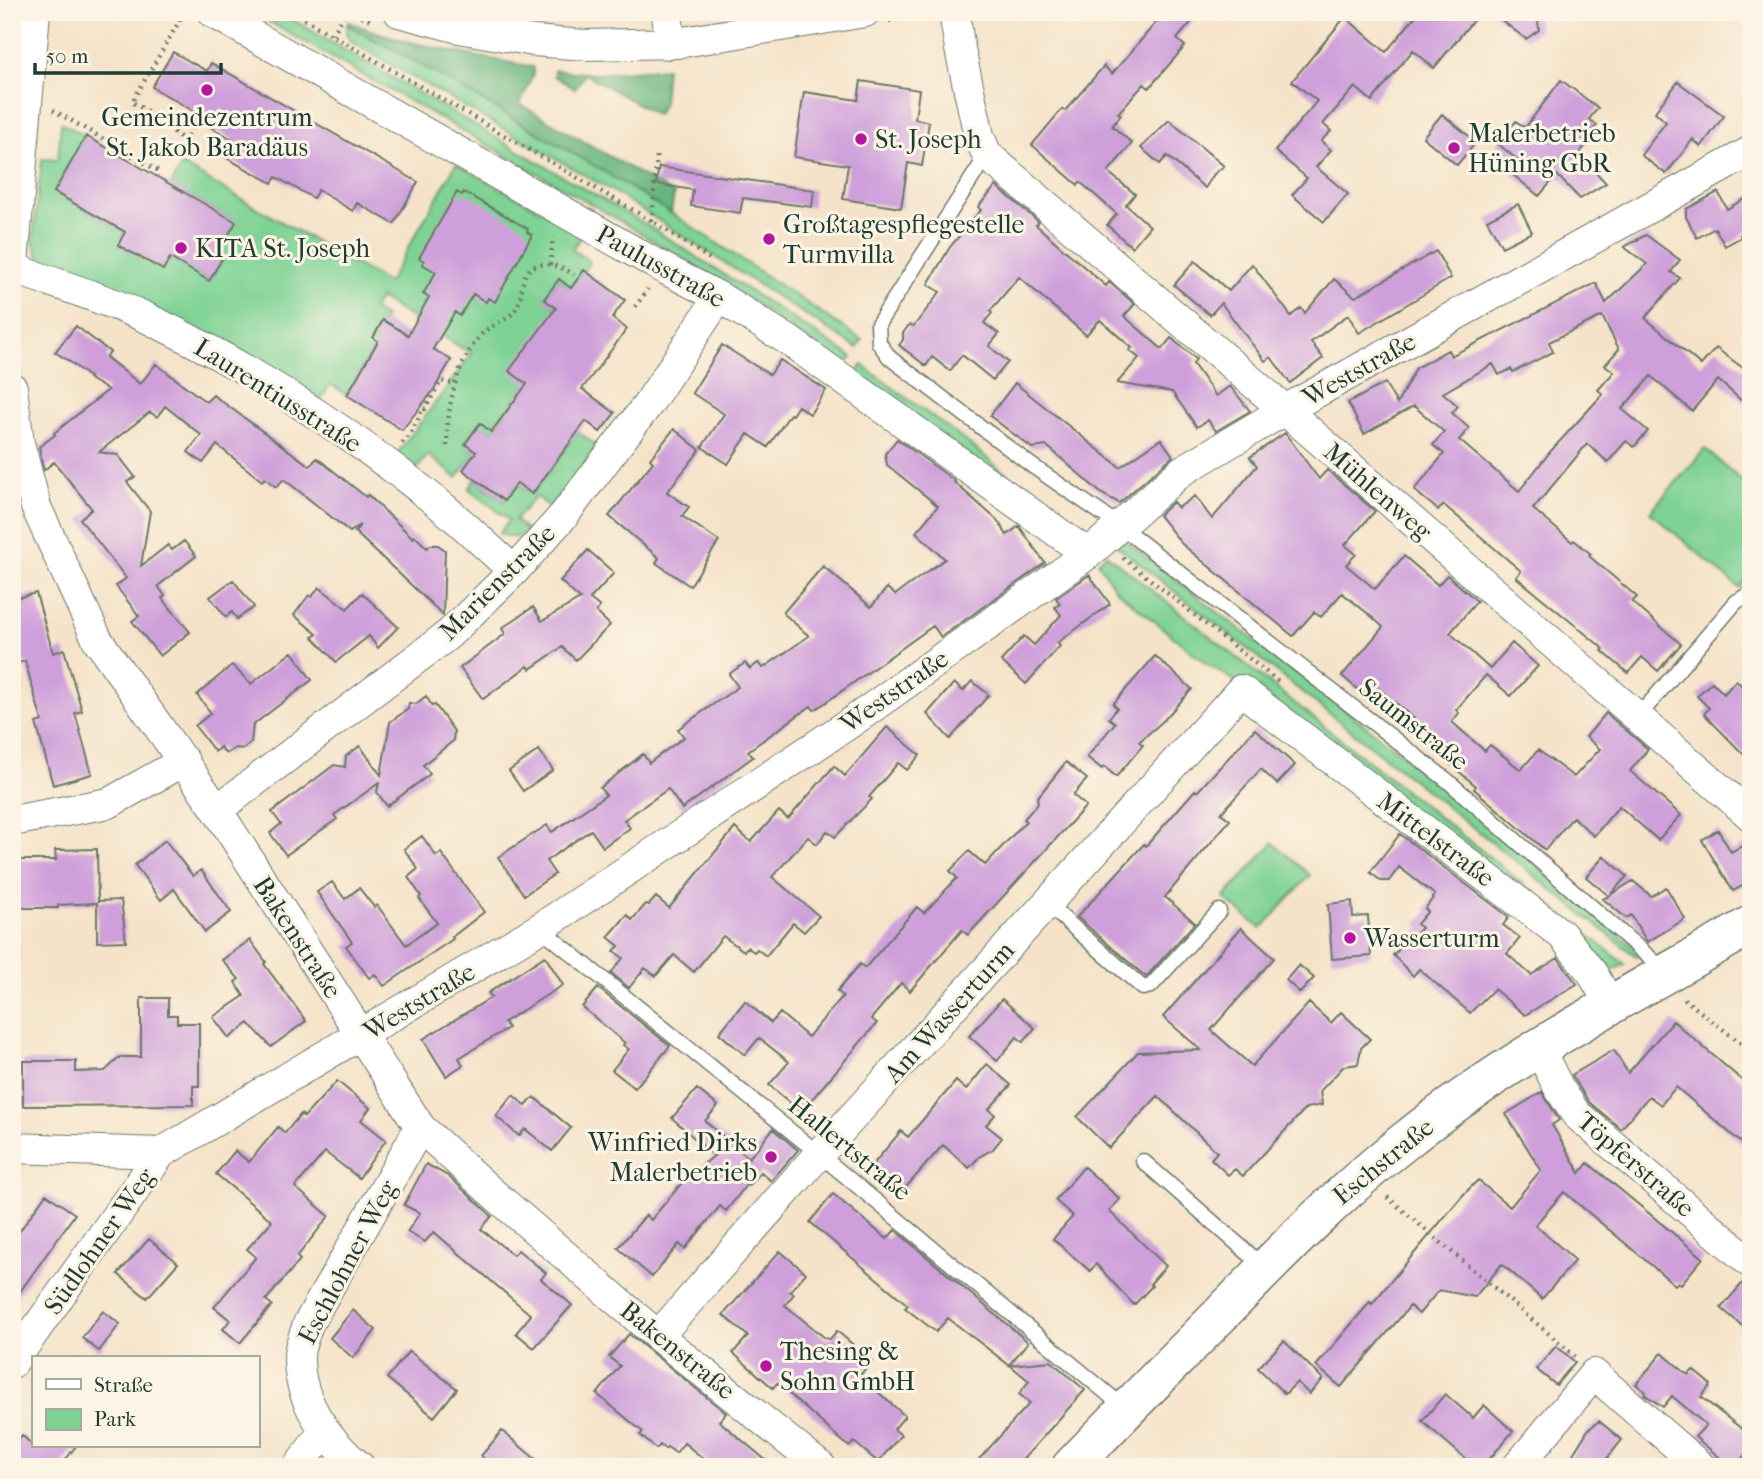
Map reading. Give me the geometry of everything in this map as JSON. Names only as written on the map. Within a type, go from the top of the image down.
[{"type":"main road","name":"Eschstraße","points":[[1071,1467],[1265,1268],[1363,1176],[1450,1107],[1539,1049],[1751,925]]},
{"type":"street","name":"Paulusstraße","points":[[212,12],[651,262],[719,297],[788,340],[1088,554]]},
{"type":"street","points":[[400,12],[459,28],[534,41],[585,46],[670,44],[865,12]]},
{"type":"street","points":[[667,12],[670,44]]},
{"type":"street","points":[[954,12],[979,136],[987,155]]},
{"type":"street","points":[[12,275],[28,96],[27,20]]},
{"type":"street","name":"Weststraße","points":[[161,1153],[540,928],[853,721],[1088,554],[1182,471],[1285,410],[1751,151]]},
{"type":"street","name":"Mühlenweg","points":[[987,155],[1285,410],[1751,816]]},
{"type":"street","name":"Laurentiusstraße","points":[[13,268],[144,317],[283,393],[378,457],[436,501],[514,571]]},
{"type":"street","name":"Marienstraße","points":[[217,810],[449,634],[514,571],[564,514],[649,403],[719,297]]},
{"type":"street","name":"Bakenstraße","points":[[12,388],[24,507],[97,639],[217,810],[419,1126],[658,1336],[821,1467]]},
{"type":"street","name":"Am Wasserturm","points":[[658,1336],[1241,690]]},
{"type":"street","name":"Mittelstraße","points":[[1241,690],[1562,935],[1593,974],[1611,1007]]},
{"type":"street","points":[[12,821],[109,803],[184,761]]},
{"type":"street","name":"Töpferstraße","points":[[1539,1049],[1576,1114],[1751,1263]]},
{"type":"street","name":"Eschlohner Weg","points":[[360,1467],[324,1431],[301,1385],[298,1353],[308,1324],[419,1126]]},
{"type":"street","points":[[12,1148],[161,1153]]},
{"type":"street","name":"Südlohner Weg","points":[[12,1363],[161,1153]]},
{"type":"street","points":[[1517,1467],[1594,1374],[1701,1467]]},
{"type":"street","points":[[298,1467],[324,1431]]},
{"type":"lane","name":"Saumstraße","points":[[987,155],[878,324],[879,343],[890,358],[1031,465],[1120,526],[1448,781],[1668,974]]},
{"type":"lane","points":[[1638,717],[1736,602],[1751,593]]},
{"type":"lane","points":[[1047,904],[1143,988],[1151,986],[1219,911]]},
{"type":"lane","name":"Hallertstraße","points":[[540,928],[820,1154],[1126,1409]]},
{"type":"lane","points":[[1143,1161],[1265,1268]]},
{"type":"path","points":[[185,12],[132,102],[185,141],[195,122]]},
{"type":"path","points":[[334,35],[345,12]]},
{"type":"path","points":[[28,96],[162,173]]},
{"type":"path","points":[[652,221],[657,154]]},
{"type":"path","points":[[447,446],[447,423],[464,361],[482,333],[515,310],[521,298],[526,273],[544,264],[562,266],[573,275]]},
{"type":"path","points":[[397,444],[407,439],[441,382],[456,384]]},
{"type":"path","points":[[1363,1176],[1594,1374]]},
{"type":"green space","points":[[252,12],[279,12],[647,225],[852,357],[845,367],[754,303],[665,248]]},
{"type":"green space","points":[[349,22],[417,44],[533,67],[533,75],[520,104],[674,194],[671,213],[409,58],[347,25]]},
{"type":"green space","points":[[347,25],[409,58],[661,206],[862,340],[857,348],[614,192],[353,43],[346,35]]},
{"type":"green space","points":[[666,68],[663,103],[657,115],[585,74],[575,89],[554,76],[554,70],[596,74]]},
{"type":"green space","points":[[61,123],[86,136],[54,192],[125,232],[119,245],[163,270],[170,258],[210,281],[222,259],[216,256],[235,222],[171,185],[182,165],[388,283],[456,164],[584,233],[572,249],[590,262],[571,288],[559,279],[545,298],[556,308],[527,384],[491,432],[479,424],[465,443],[476,452],[457,478],[428,455],[416,470],[396,455],[472,354],[379,298],[373,310],[385,317],[373,338],[386,346],[370,355],[347,395],[330,384],[320,402],[48,266],[38,255],[33,241],[42,159],[58,160]]},
{"type":"green space","points":[[862,365],[972,446],[1086,538],[855,375]]},
{"type":"green space","points":[[578,432],[598,447],[549,507],[536,496],[515,520],[528,532],[515,538],[499,534],[509,520],[469,489],[475,479],[504,501],[517,483],[532,494]]},
{"type":"green space","points":[[1705,449],[1751,489],[1751,575],[1739,588],[1650,512]]},
{"type":"green space","points":[[1123,539],[1454,794],[1642,954],[1637,957],[1116,545]]},
{"type":"green space","points":[[1106,554],[1625,964],[1614,970],[1258,689],[1238,683],[1204,662],[1116,590],[1098,562]]},
{"type":"green space","points":[[1273,843],[1310,875],[1261,929],[1224,898]]},
{"type":"building","points":[[1165,12],[1200,12],[1177,39],[1185,46],[1149,88],[1144,84],[1118,113],[1121,115],[1112,126],[1132,143],[1108,172],[1135,194],[1126,205],[1150,226],[1132,247],[1107,225],[1117,214],[1032,145],[1104,66],[1112,74]]},
{"type":"building","points":[[1419,12],[1480,12],[1434,68],[1413,50],[1372,101],[1355,87],[1323,124],[1331,131],[1321,141],[1331,150],[1316,167],[1348,194],[1324,222],[1292,195],[1307,178],[1275,151],[1317,101],[1292,81],[1345,17],[1386,52]]},
{"type":"building","points":[[1491,12],[1537,12],[1539,30],[1526,39]]},
{"type":"building","points":[[173,52],[207,71],[211,63],[418,182],[394,224],[357,203],[353,211],[318,190],[313,198],[276,177],[272,183],[223,156],[232,139],[192,117],[195,112],[152,87]]},
{"type":"building","points":[[1561,80],[1598,108],[1589,119],[1597,125],[1593,130],[1595,133],[1579,154],[1606,183],[1580,199],[1557,175],[1539,196],[1512,174],[1521,163],[1497,143],[1516,121],[1525,128]]},
{"type":"building","name":"St. Joseph","points":[[861,81],[919,90],[915,119],[929,122],[922,166],[908,163],[901,208],[843,199],[848,165],[794,157],[804,92],[858,100]]},
{"type":"building","points":[[1678,82],[1724,116],[1701,147],[1693,139],[1666,174],[1641,155],[1666,122],[1655,112]]},
{"type":"building","name":"Malerbetrieb Hüning GbR","points":[[1442,114],[1476,142],[1457,165],[1423,137]]},
{"type":"building","points":[[1169,120],[1224,166],[1214,174],[1205,188],[1167,156],[1160,164],[1141,148]]},
{"type":"building","points":[[86,136],[236,222],[216,256],[222,259],[209,281],[170,258],[163,270],[118,245],[125,232],[54,192]]},
{"type":"building","points":[[659,167],[814,190],[812,207],[743,198],[740,213],[691,206],[693,190],[656,184]]},
{"type":"building","points":[[996,186],[1039,222],[1036,225],[1106,286],[1109,282],[1135,304],[1124,316],[1162,349],[1171,338],[1196,359],[1193,364],[1216,396],[1230,386],[1250,411],[1216,431],[1208,420],[1197,427],[1172,392],[1117,383],[1139,358],[1129,350],[1132,348],[1100,320],[1086,335],[1019,277],[990,311],[992,313],[984,323],[999,334],[989,346],[1008,362],[993,380],[962,355],[950,371],[932,357],[926,366],[899,345],[909,325],[914,326],[940,292],[928,284],[950,247],[981,210],[978,207]]},
{"type":"building","points":[[457,192],[462,195],[464,192],[528,229],[527,232],[532,235],[495,302],[488,298],[486,302],[473,294],[460,316],[455,312],[433,349],[451,360],[433,391],[402,430],[347,395],[378,341],[373,338],[383,320],[408,335],[429,297],[423,294],[436,272],[422,264],[424,261],[419,258]]},
{"type":"building","points":[[1718,192],[1727,209],[1751,195],[1751,229],[1725,246],[1715,228],[1697,238],[1686,217],[1686,209]]},
{"type":"building","points":[[1518,204],[1532,232],[1502,247],[1487,220]]},
{"type":"building","points":[[1646,235],[1680,260],[1671,272],[1680,278],[1645,318],[1701,365],[1716,348],[1751,374],[1751,409],[1718,380],[1692,411],[1651,376],[1622,409],[1648,431],[1634,447],[1626,441],[1608,462],[1587,444],[1533,509],[1572,542],[1574,540],[1591,554],[1589,556],[1637,597],[1632,602],[1681,644],[1658,671],[1642,657],[1628,673],[1602,651],[1604,649],[1516,577],[1521,571],[1444,505],[1438,510],[1414,490],[1444,454],[1433,445],[1444,432],[1414,406],[1364,434],[1348,403],[1385,383],[1397,404],[1416,368],[1448,350],[1451,356],[1596,283],[1606,303],[1647,264],[1624,247]],"holes":[[[1602,316],[1619,349],[1605,365],[1614,372],[1598,390],[1603,394],[1519,491],[1459,440],[1469,428],[1452,413],[1458,406],[1443,393],[1493,364],[1499,375],[1511,369],[1513,372],[1553,352],[1549,342]]]},
{"type":"building","points":[[1436,251],[1451,278],[1359,333],[1348,315],[1311,342],[1323,358],[1290,383],[1271,357],[1265,361],[1221,303],[1210,315],[1174,285],[1195,261],[1229,291],[1252,264],[1291,316],[1301,308],[1305,313],[1334,279],[1355,297]]},
{"type":"building","points":[[584,270],[625,300],[612,318],[627,329],[582,389],[615,413],[600,432],[586,421],[532,494],[517,483],[504,501],[463,470],[476,452],[465,444],[480,423],[491,432],[527,384],[509,371],[556,308],[544,299],[559,279],[571,288]]},
{"type":"building","points":[[76,326],[110,352],[106,357],[140,384],[156,364],[206,402],[213,395],[310,466],[317,458],[366,497],[368,495],[427,548],[430,545],[438,545],[445,550],[443,615],[355,532],[360,525],[350,532],[284,479],[276,487],[265,478],[262,481],[217,445],[203,463],[188,452],[201,435],[165,406],[157,417],[150,412],[99,452],[118,455],[135,477],[127,482],[150,511],[141,566],[168,545],[172,550],[184,541],[196,556],[158,586],[165,596],[162,598],[190,632],[160,656],[132,621],[139,616],[116,586],[126,578],[80,519],[92,509],[54,462],[44,470],[42,463],[39,447],[108,390],[55,352]]},
{"type":"building","points":[[722,345],[770,375],[780,360],[826,390],[810,414],[798,406],[768,447],[748,434],[728,464],[702,447],[724,414],[692,393]]},
{"type":"building","points":[[1015,383],[1120,467],[1161,439],[1173,456],[1119,503],[1102,494],[1047,446],[1032,448],[990,416]]},
{"type":"building","points":[[674,429],[700,450],[667,492],[689,507],[682,516],[719,541],[690,586],[656,563],[659,558],[609,516],[653,462],[650,459]]},
{"type":"building","points":[[1285,433],[1319,479],[1327,470],[1375,511],[1345,545],[1356,554],[1346,565],[1375,589],[1404,556],[1438,585],[1447,575],[1477,601],[1450,633],[1490,669],[1512,643],[1538,666],[1511,696],[1486,675],[1456,710],[1459,713],[1452,722],[1485,751],[1490,745],[1521,770],[1538,750],[1574,777],[1600,749],[1586,737],[1606,713],[1648,749],[1630,771],[1681,815],[1658,840],[1619,806],[1594,836],[1573,817],[1545,850],[1429,746],[1437,738],[1379,689],[1370,700],[1342,676],[1383,627],[1371,616],[1342,593],[1321,617],[1314,612],[1293,636],[1182,544],[1159,515],[1173,502],[1178,508],[1195,496],[1212,519],[1257,466],[1250,457]]},
{"type":"building","points":[[897,439],[955,481],[997,520],[1007,535],[1019,526],[1045,563],[941,637],[933,626],[825,703],[814,710],[811,706],[748,751],[753,757],[682,809],[668,789],[624,820],[630,828],[603,847],[591,830],[546,861],[555,874],[524,895],[498,857],[547,825],[552,832],[606,795],[600,788],[643,754],[649,763],[684,737],[678,729],[738,687],[729,674],[745,663],[750,669],[758,663],[763,668],[809,636],[783,613],[823,566],[871,607],[887,588],[895,595],[945,559],[916,532],[938,506],[887,465],[885,454]]},
{"type":"building","points":[[588,550],[614,573],[590,599],[600,607],[596,612],[610,625],[576,660],[562,647],[530,669],[528,666],[483,699],[460,668],[505,634],[502,628],[533,607],[542,621],[580,599],[560,581]]},
{"type":"building","points":[[1089,575],[1110,604],[1057,643],[1060,646],[1026,684],[1001,661],[1024,636],[1034,645],[1061,615],[1055,607],[1060,604],[1056,598]]},
{"type":"building","points":[[233,580],[254,607],[237,619],[232,612],[226,617],[210,597]]},
{"type":"building","points":[[319,587],[347,609],[362,593],[398,627],[378,648],[369,636],[336,662],[313,637],[317,634],[294,615],[309,595],[312,597]]},
{"type":"building","points":[[36,593],[53,653],[64,649],[82,711],[75,713],[92,774],[53,785],[36,723],[42,721],[25,661],[12,665],[12,599]]},
{"type":"building","points":[[292,652],[312,680],[253,725],[251,742],[243,749],[235,748],[226,754],[220,747],[215,752],[195,726],[211,713],[197,695],[232,665],[251,684]]},
{"type":"building","points":[[1155,656],[1192,689],[1163,721],[1139,742],[1143,745],[1116,777],[1104,766],[1102,769],[1087,757],[1115,723],[1109,718],[1117,708],[1113,704]]},
{"type":"building","points":[[1736,680],[1751,695],[1751,762],[1704,714],[1709,708],[1697,696],[1712,682],[1724,694]]},
{"type":"building","points":[[972,681],[989,695],[950,739],[927,714],[954,683],[963,691]]},
{"type":"building","points":[[426,696],[454,731],[453,741],[423,765],[430,774],[387,806],[377,792],[379,783],[334,815],[337,819],[286,855],[270,833],[281,824],[272,812],[334,765],[345,767],[346,756],[360,746],[381,775],[390,722],[408,709],[409,703],[416,704]]},
{"type":"building","points":[[887,727],[920,755],[907,770],[898,763],[869,797],[872,799],[835,837],[827,831],[817,844],[808,837],[772,877],[819,916],[804,932],[793,923],[766,956],[757,949],[754,952],[747,947],[744,951],[723,936],[694,972],[674,955],[656,976],[645,968],[629,988],[611,973],[623,958],[614,951],[619,946],[608,937],[627,915],[632,920],[656,897],[669,908],[735,828],[751,842],[779,811],[788,819],[834,766],[845,776]]},
{"type":"building","points":[[1255,729],[1295,765],[1277,784],[1261,769],[1221,813],[1230,820],[1165,897],[1195,923],[1146,977],[1077,917]]},
{"type":"building","points":[[539,750],[553,770],[523,791],[509,771]]},
{"type":"building","points":[[1066,762],[1087,779],[1073,795],[1086,806],[968,935],[962,930],[910,991],[901,983],[871,1019],[877,1023],[801,1112],[769,1085],[789,1062],[759,1038],[745,1055],[719,1033],[745,1001],[771,1023],[780,1013],[808,1037],[843,996],[837,991],[860,964],[865,968],[917,907],[924,913],[957,878],[950,871],[969,851],[985,865],[1026,821],[1024,819],[1038,803],[1037,798]]},
{"type":"building","points":[[1718,830],[1731,852],[1751,841],[1751,881],[1733,891],[1702,840]]},
{"type":"building","points":[[1400,834],[1509,917],[1503,925],[1520,938],[1507,954],[1531,975],[1558,958],[1577,984],[1525,1015],[1494,989],[1470,1013],[1419,969],[1413,976],[1393,955],[1421,928],[1417,924],[1428,911],[1425,909],[1435,895],[1399,867],[1389,881],[1381,881],[1370,872]]},
{"type":"building","points":[[422,836],[436,856],[441,853],[484,912],[452,937],[453,939],[384,986],[375,974],[369,978],[346,946],[352,942],[317,892],[332,882],[345,899],[359,888],[374,907],[377,905],[406,945],[437,923],[408,877],[418,869],[404,849]]},
{"type":"building","points":[[165,840],[193,876],[201,870],[231,912],[205,932],[174,889],[161,900],[135,865]]},
{"type":"building","points":[[97,849],[98,901],[121,900],[126,941],[97,942],[97,903],[58,905],[58,908],[12,908],[12,860],[56,860],[55,850]]},
{"type":"building","points":[[1604,856],[1627,876],[1610,895],[1633,881],[1651,896],[1666,887],[1685,919],[1647,942],[1631,915],[1626,918],[1603,899],[1609,896],[1586,877]]},
{"type":"building","name":"Wasserturm","points":[[1352,901],[1353,917],[1368,916],[1371,956],[1332,959],[1328,904]]},
{"type":"building","points":[[1241,928],[1274,958],[1211,1030],[1252,1066],[1309,1003],[1331,1023],[1341,1012],[1370,1039],[1361,1048],[1358,1064],[1344,1066],[1320,1091],[1322,1105],[1306,1108],[1243,1176],[1235,1169],[1228,1175],[1211,1159],[1217,1152],[1158,1096],[1109,1148],[1077,1117],[1138,1052],[1201,1050],[1163,1017]]},
{"type":"building","points":[[250,940],[266,962],[264,964],[306,1021],[271,1047],[249,1023],[229,1038],[213,1017],[244,996],[235,982],[239,979],[222,960]]},
{"type":"building","points":[[545,956],[563,985],[504,1022],[508,1028],[459,1058],[463,1065],[446,1076],[423,1039],[492,997],[488,993]]},
{"type":"building","points":[[1299,965],[1314,978],[1300,993],[1286,980]]},
{"type":"building","points":[[598,988],[670,1046],[635,1088],[612,1070],[629,1049],[582,1007]]},
{"type":"building","points":[[141,998],[168,998],[168,1015],[177,1015],[177,1023],[199,1023],[199,1086],[193,1086],[193,1105],[23,1106],[23,1061],[76,1061],[76,1072],[105,1071],[120,1057],[141,1057]]},
{"type":"building","points":[[1002,999],[1035,1028],[1023,1042],[1017,1037],[997,1061],[969,1036]]},
{"type":"building","points":[[1673,1021],[1751,1088],[1751,1151],[1676,1087],[1661,1105],[1649,1096],[1621,1129],[1589,1102],[1574,1079],[1572,1075],[1614,1050],[1628,1073]]},
{"type":"building","points":[[987,1064],[1011,1085],[989,1109],[995,1115],[986,1125],[1002,1138],[993,1149],[979,1157],[969,1168],[943,1145],[901,1193],[870,1168],[901,1131],[908,1137],[956,1081],[966,1090]]},
{"type":"building","points":[[337,1081],[370,1108],[361,1120],[386,1140],[359,1178],[325,1152],[295,1187],[329,1216],[297,1257],[300,1260],[266,1300],[272,1305],[240,1343],[223,1329],[230,1320],[214,1307],[256,1257],[247,1249],[272,1221],[216,1174],[235,1151],[249,1162],[278,1127],[285,1133],[301,1114],[304,1117]]},
{"type":"building","points":[[697,1089],[718,1106],[705,1121],[749,1158],[773,1129],[798,1150],[771,1181],[761,1172],[749,1186],[747,1184],[726,1211],[720,1206],[685,1249],[679,1244],[652,1277],[618,1248],[646,1215],[651,1220],[685,1179],[714,1156],[672,1118]]},
{"type":"building","points":[[1542,1092],[1559,1120],[1552,1125],[1580,1173],[1588,1163],[1703,1258],[1681,1284],[1678,1282],[1675,1285],[1564,1192],[1535,1225],[1575,1260],[1542,1299],[1502,1264],[1475,1297],[1439,1290],[1419,1314],[1410,1306],[1341,1387],[1316,1366],[1462,1196],[1478,1180],[1510,1207],[1541,1170],[1506,1114]]},
{"type":"building","points":[[513,1095],[526,1106],[534,1097],[571,1128],[552,1151],[525,1129],[519,1136],[496,1116]]},
{"type":"building","points":[[426,1164],[448,1176],[492,1216],[481,1229],[513,1255],[518,1250],[546,1273],[541,1279],[572,1305],[534,1348],[516,1333],[531,1315],[434,1232],[425,1242],[407,1232],[420,1213],[404,1205]]},
{"type":"building","points":[[1084,1167],[1120,1199],[1109,1211],[1166,1266],[1134,1305],[1096,1264],[1090,1271],[1053,1239],[1073,1216],[1055,1200]]},
{"type":"building","points":[[46,1194],[75,1214],[12,1303],[12,1242]]},
{"type":"building","points":[[833,1194],[887,1239],[895,1230],[1028,1342],[1009,1365],[948,1318],[936,1332],[905,1308],[908,1305],[810,1222]]},
{"type":"building","points":[[149,1239],[178,1263],[147,1298],[118,1274]]},
{"type":"building","points":[[780,1251],[806,1273],[790,1291],[794,1294],[785,1305],[825,1338],[830,1339],[837,1331],[872,1361],[861,1374],[905,1416],[894,1429],[901,1435],[878,1462],[854,1442],[849,1447],[777,1383],[773,1388],[733,1353],[748,1336],[723,1315]]},
{"type":"building","points":[[1746,1279],[1751,1280],[1751,1333],[1721,1308]]},
{"type":"building","points":[[353,1310],[376,1330],[353,1358],[330,1338]]},
{"type":"building","points":[[103,1311],[120,1324],[99,1351],[82,1338]]},
{"type":"building","points":[[629,1334],[726,1413],[719,1421],[774,1467],[714,1467],[684,1443],[676,1453],[660,1445],[656,1449],[640,1435],[643,1432],[597,1394],[620,1366],[609,1357]]},
{"type":"building","points":[[1284,1341],[1323,1379],[1309,1394],[1297,1382],[1285,1394],[1258,1368]]},
{"type":"building","points":[[1556,1346],[1575,1362],[1556,1385],[1536,1369]]},
{"type":"building","points":[[409,1351],[457,1389],[434,1417],[387,1378]]},
{"type":"building","points":[[1662,1353],[1688,1375],[1693,1370],[1711,1385],[1701,1397],[1751,1436],[1751,1448],[1735,1467],[1731,1467],[1695,1437],[1706,1425],[1672,1396],[1663,1407],[1644,1394],[1646,1392],[1636,1384]]},
{"type":"building","points":[[1051,1361],[1085,1390],[1016,1467],[972,1467],[1030,1403],[1019,1394],[1029,1381],[1010,1365]]},
{"type":"building","points":[[1445,1394],[1473,1418],[1484,1405],[1513,1431],[1483,1467],[1475,1467],[1422,1421]]},
{"type":"building","points":[[1599,1421],[1622,1440],[1600,1467],[1565,1467],[1588,1430]]},
{"type":"building","points":[[502,1431],[545,1467],[494,1467],[481,1456]]},
{"type":"building","points":[[22,1435],[32,1448],[74,1448],[60,1467],[12,1467],[12,1448]]},
{"type":"place","name":"Gemeindezentrum St. Jakob Baradäus","points":[[207,90]]},
{"type":"place","name":"St. Joseph","points":[[861,139]]},
{"type":"place","name":"Malerbetrieb Hüning GbR","points":[[1454,148]]},
{"type":"place","name":"Großtagespflegestelle Turmvilla","points":[[769,239]]},
{"type":"place","name":"KITA St. Joseph","points":[[181,248]]},
{"type":"place","name":"Wasserturm","points":[[1350,938]]},
{"type":"place","name":"Winfried Dirks Malerbetrieb","points":[[771,1157]]},
{"type":"place","name":"Thesing & Sohn GmbH","points":[[766,1366]]}]
